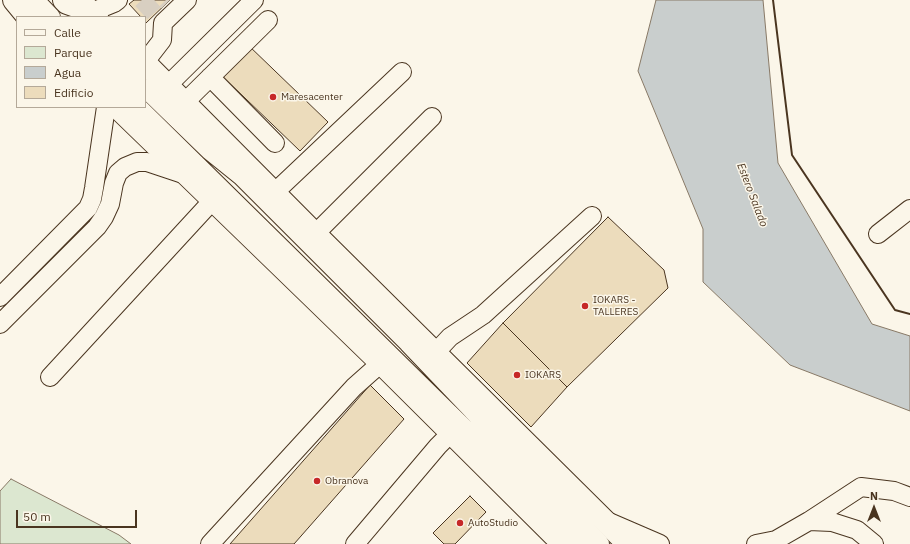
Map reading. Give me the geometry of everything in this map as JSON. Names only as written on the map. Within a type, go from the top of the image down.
[{"type":"main road","points":[[14,0],[27,16]]},
{"type":"main road","points":[[146,64],[628,544]]},
{"type":"main road","points":[[118,108],[381,363],[563,544]]},
{"type":"street","points":[[8,0],[27,16]]},
{"type":"street","points":[[35,0],[76,9],[114,3],[118,0]]},
{"type":"street","points":[[167,86],[254,0]]},
{"type":"street","points":[[146,62],[162,40],[163,23],[177,4]]},
{"type":"street","points":[[184,103],[268,20]]},
{"type":"street","points":[[274,193],[402,72]]},
{"type":"street","points":[[210,77],[275,143]]},
{"type":"street","points":[[146,89],[210,151],[241,176],[408,343],[600,544]]},
{"type":"street","points":[[0,297],[88,208],[92,199],[94,188],[106,108]]},
{"type":"street","points":[[139,108],[583,544]]},
{"type":"street","points":[[315,234],[432,118]]},
{"type":"street","points":[[0,324],[97,227],[110,204],[114,183],[118,173],[125,167],[137,162],[148,162],[187,175]]},
{"type":"street","points":[[50,377],[213,200]]},
{"type":"street","points":[[878,234],[910,209]]},
{"type":"street","points":[[435,353],[450,337],[484,315],[592,216]]},
{"type":"street","points":[[210,544],[354,387],[381,363]]},
{"type":"street","points":[[355,544],[438,446],[452,433]]},
{"type":"street","points":[[756,544],[776,540],[809,521],[861,487],[894,491],[910,497]]},
{"type":"street","points":[[602,518],[660,544]]},
{"type":"street","points":[[809,521],[832,522],[857,530],[874,544]]},
{"type":"green space","points":[[11,479],[119,535],[131,544],[0,544],[0,491]]},
{"type":"water","name":"Estero Salado","points":[[656,0],[763,0],[778,163],[872,324],[910,336],[910,411],[790,365],[703,282],[703,229],[638,71]]},
{"type":"building","points":[[134,0],[170,0],[146,23],[146,16],[140,16],[129,4]]},
{"type":"building","name":"Maresacenter","points":[[247,44],[328,122],[300,151],[219,73]]},
{"type":"building","name":"IOKARS - TALLERES","points":[[608,217],[664,270],[668,288],[567,387],[503,323]]},
{"type":"building","name":"IOKARS","points":[[503,323],[567,387],[531,427],[467,363]]},
{"type":"building","name":"Obranova","points":[[370,385],[404,419],[294,544],[230,544]]},
{"type":"building","name":"AutoStudio","points":[[470,496],[486,512],[455,544],[444,544],[433,533]]},
{"type":"tunnel","points":[[142,0],[163,23]]},
{"type":"wall","points":[[773,0],[792,155],[895,310],[910,314]]},
{"type":"place","name":"Maresacenter","points":[[273,97]]},
{"type":"place","name":"IOKARS - TALLERES","points":[[585,306]]},
{"type":"place","name":"IOKARS","points":[[517,375]]},
{"type":"place","name":"Obranova","points":[[317,481]]},
{"type":"place","name":"AutoStudio","points":[[460,523]]}]
